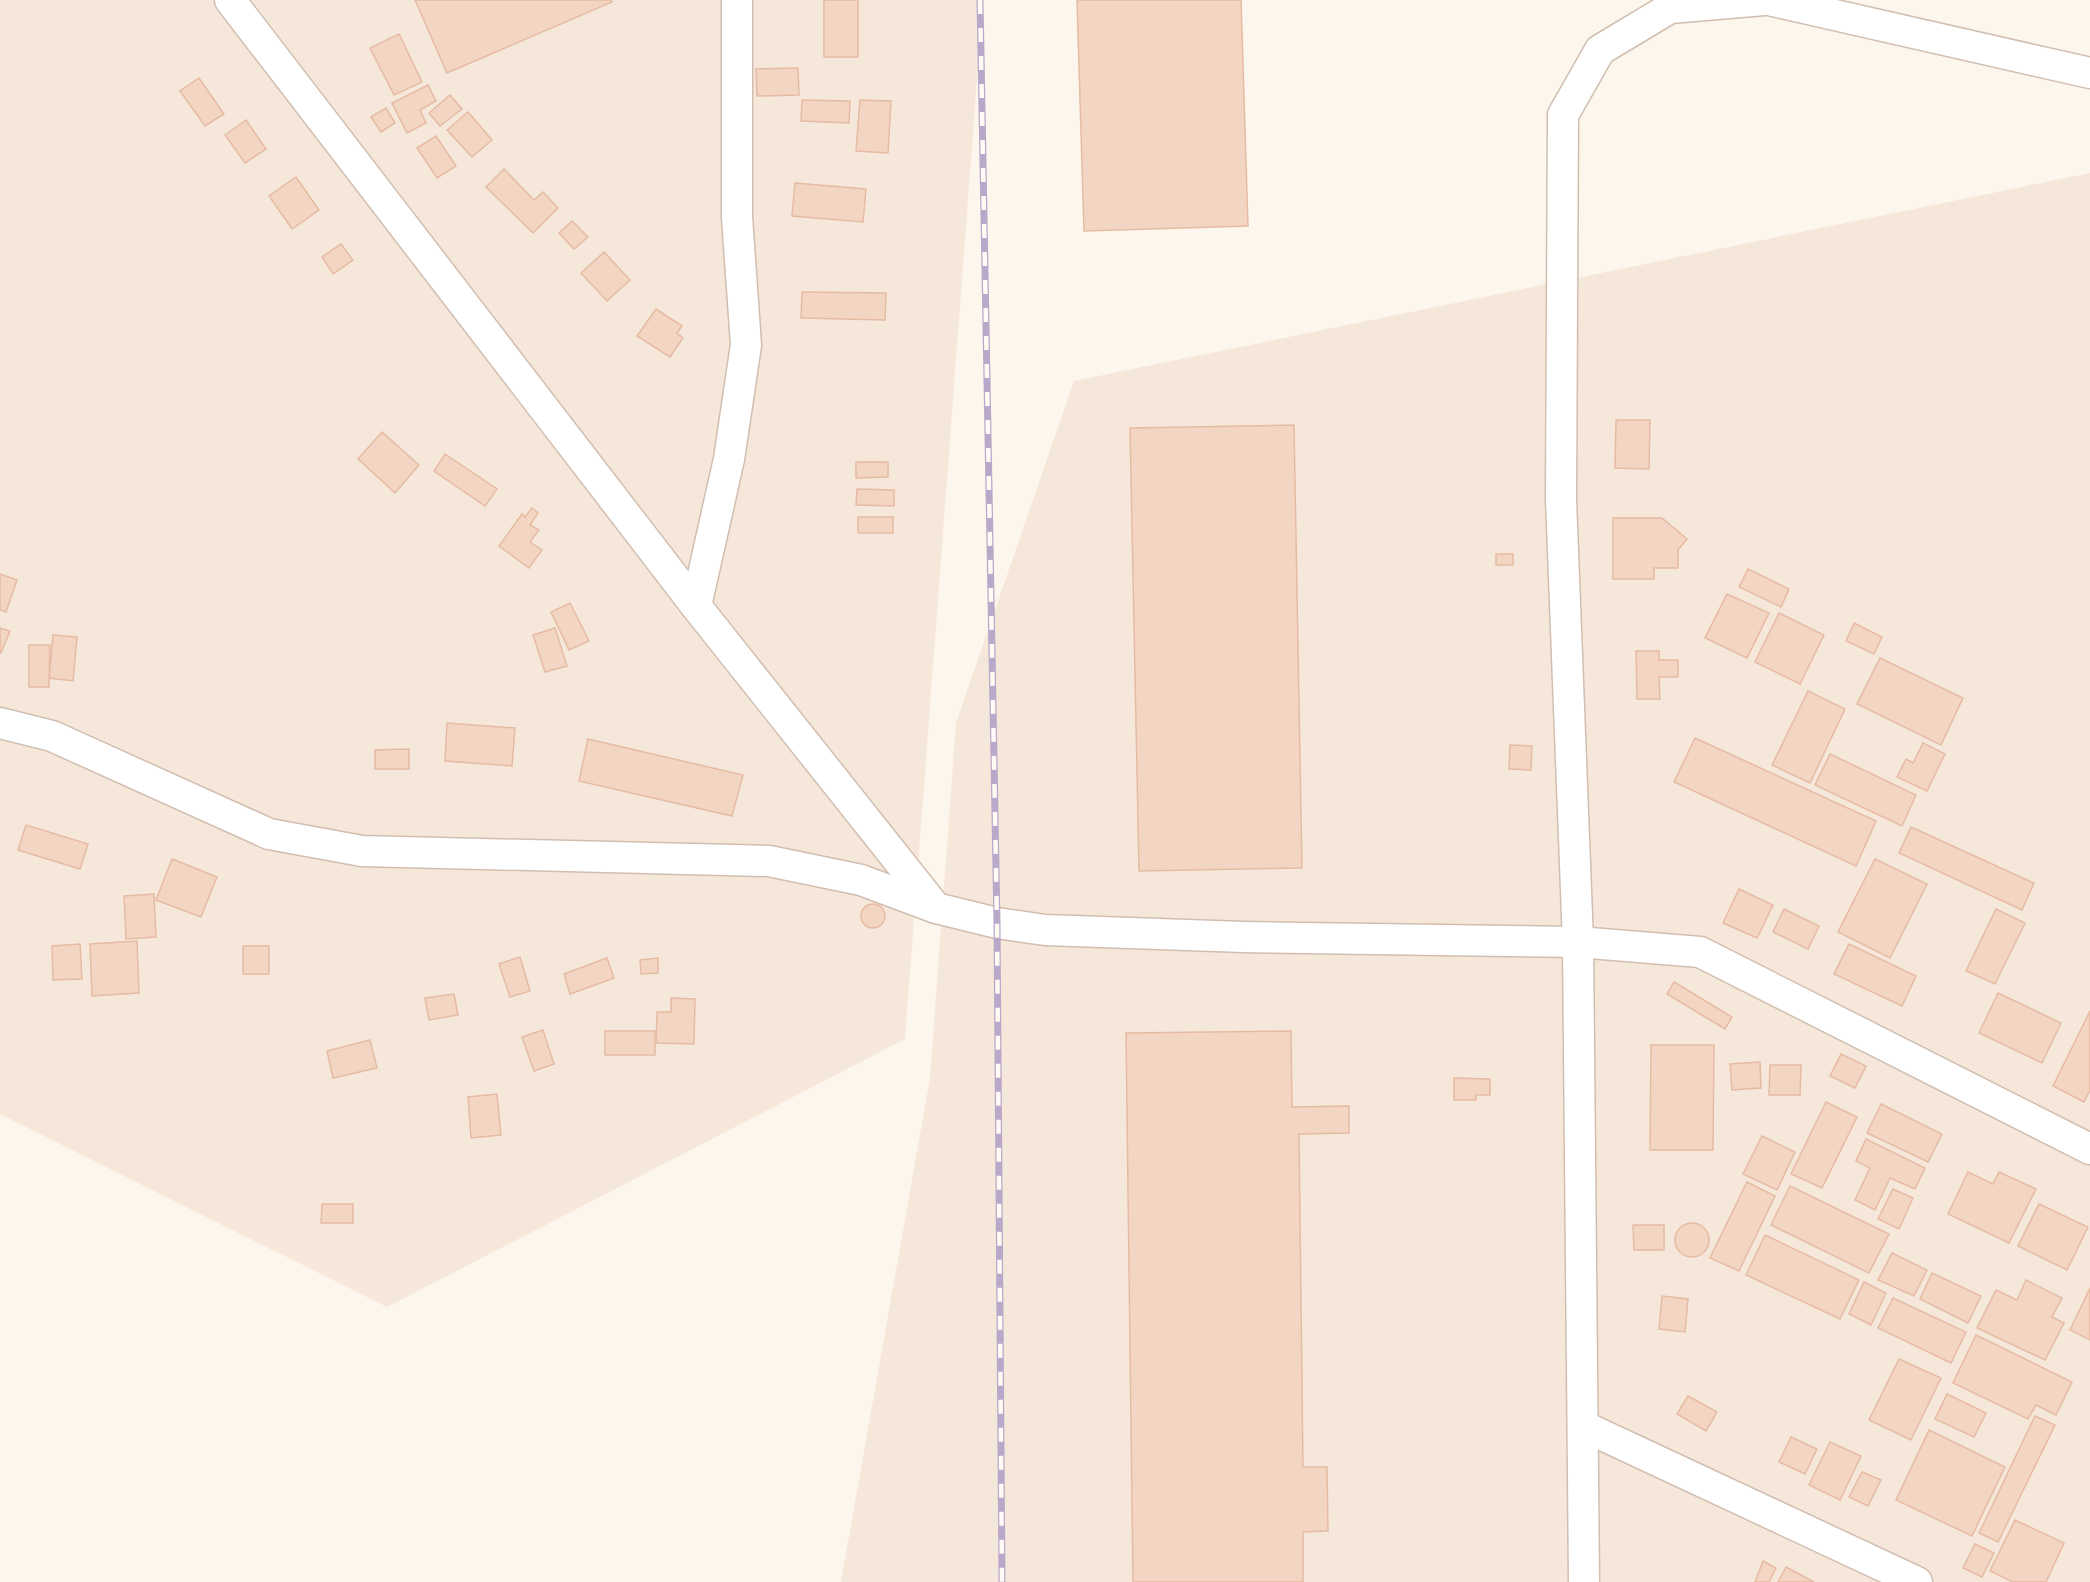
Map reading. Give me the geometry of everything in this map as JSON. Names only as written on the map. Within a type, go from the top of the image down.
[{"type":"street","points":[[230,0],[696,606],[936,908]]},
{"type":"street","points":[[696,606],[729,459],[746,345],[737,217],[737,0]]},
{"type":"street","points":[[1584,1582],[1578,942],[1561,499],[1563,115],[1600,50],[1670,8],[1764,0]]},
{"type":"street","points":[[1769,0],[2090,73]]},
{"type":"street","points":[[0,723],[52,736],[269,834],[362,851],[769,861],[861,880],[936,908],[997,923],[1045,930],[1244,937],[1578,942],[1700,952],[2090,1149]]},
{"type":"street","points":[[1583,1426],[1917,1582]]},
{"type":"shaded area","points":[[0,0],[983,0],[905,1039],[387,1307],[0,1114]]},
{"type":"shaded area","points":[[2090,173],[2090,1582],[841,1582],[930,1078],[956,723],[1074,381]]},
{"type":"building","points":[[415,0],[611,0],[612,2],[447,73]]},
{"type":"building","points":[[824,0],[858,0],[858,57],[824,57]]},
{"type":"building","points":[[1077,0],[1241,0],[1248,226],[1084,231]]},
{"type":"building","points":[[399,34],[422,82],[394,95],[370,48]]},
{"type":"building","points":[[798,68],[799,95],[757,96],[756,69]]},
{"type":"building","points":[[199,78],[224,114],[205,126],[180,91]]},
{"type":"building","points":[[428,85],[436,101],[420,110],[426,123],[407,133],[392,103]]},
{"type":"building","points":[[450,95],[462,109],[440,126],[429,113]]},
{"type":"building","points":[[802,100],[850,101],[849,123],[801,121]]},
{"type":"building","points":[[860,100],[891,101],[888,153],[856,151]]},
{"type":"building","points":[[386,108],[395,123],[381,132],[371,117]]},
{"type":"building","points":[[468,112],[492,140],[472,157],[447,130]]},
{"type":"building","points":[[246,120],[266,149],[245,163],[225,135]]},
{"type":"building","points":[[436,136],[456,166],[437,178],[417,148]]},
{"type":"building","points":[[504,169],[534,200],[543,192],[558,208],[533,233],[486,187]]},
{"type":"building","points":[[296,177],[319,210],[292,229],[269,196]]},
{"type":"building","points":[[795,183],[866,189],[863,222],[792,216]]},
{"type":"building","points":[[572,221],[588,237],[574,249],[559,233]]},
{"type":"building","points":[[341,244],[353,260],[333,274],[322,257]]},
{"type":"building","points":[[604,252],[630,280],[607,301],[581,273]]},
{"type":"building","points":[[802,292],[886,293],[885,320],[801,318]]},
{"type":"building","points":[[656,309],[682,326],[677,333],[683,338],[670,357],[637,336]]},
{"type":"building","points":[[1616,420],[1650,420],[1649,469],[1615,468]]},
{"type":"building","points":[[1294,425],[1302,868],[1139,871],[1130,428]]},
{"type":"building","points":[[382,432],[419,465],[395,493],[358,459]]},
{"type":"building","points":[[445,454],[497,489],[485,506],[434,471]]},
{"type":"building","points":[[856,462],[888,462],[888,477],[856,478]]},
{"type":"building","points":[[857,489],[894,490],[894,506],[856,505]]},
{"type":"building","points":[[532,508],[538,513],[530,525],[539,530],[530,542],[542,550],[529,568],[499,546],[522,514],[525,517]]},
{"type":"building","points":[[858,517],[893,517],[893,533],[858,533]]},
{"type":"building","points":[[1613,518],[1662,518],[1687,539],[1678,550],[1678,568],[1654,568],[1654,579],[1613,579]]},
{"type":"building","points":[[1496,554],[1513,554],[1513,565],[1496,565]]},
{"type":"building","points":[[1748,569],[1789,589],[1781,607],[1739,587]]},
{"type":"building","points":[[0,574],[17,580],[6,612],[0,610]]},
{"type":"building","points":[[1727,594],[1769,613],[1747,658],[1705,638]]},
{"type":"building","points":[[570,603],[589,641],[569,650],[551,612]]},
{"type":"building","points":[[1779,613],[1824,635],[1800,684],[1755,662]]},
{"type":"building","points":[[1854,623],[1882,637],[1874,654],[1846,641]]},
{"type":"building","points":[[0,628],[10,631],[1,653],[0,652]]},
{"type":"building","points":[[555,628],[567,666],[545,672],[533,635]]},
{"type":"building","points":[[53,635],[77,637],[73,681],[49,678]]},
{"type":"building","points":[[29,645],[50,645],[49,687],[29,687]]},
{"type":"building","points":[[1636,651],[1659,651],[1659,660],[1678,660],[1678,677],[1659,677],[1660,699],[1637,699]]},
{"type":"building","points":[[1880,658],[1963,698],[1941,745],[1857,704]]},
{"type":"building","points":[[1808,691],[1845,709],[1810,783],[1772,765]]},
{"type":"building","points":[[447,723],[515,728],[512,766],[445,761]]},
{"type":"building","points":[[1695,738],[1876,821],[1856,866],[1674,782]]},
{"type":"building","points":[[588,739],[743,775],[732,816],[579,781]]},
{"type":"building","points":[[1923,743],[1945,754],[1927,791],[1897,777],[1906,759],[1913,763]]},
{"type":"building","points":[[1510,745],[1532,746],[1531,770],[1509,769]]},
{"type":"building","points":[[409,749],[409,769],[375,769],[375,750]]},
{"type":"building","points":[[1830,754],[1916,795],[1902,826],[1815,785]]},
{"type":"building","points":[[26,825],[88,844],[80,869],[18,850]]},
{"type":"building","points":[[1911,827],[2034,883],[2022,910],[1899,853]]},
{"type":"building","points":[[172,859],[217,877],[201,917],[156,900]]},
{"type":"building","points":[[1875,859],[1927,884],[1890,958],[1838,932]]},
{"type":"building","points":[[1739,889],[1773,905],[1757,938],[1723,923]]},
{"type":"building","points":[[154,894],[156,937],[126,939],[124,896]]},
{"type":"building","points":[[873,904],[882,907],[885,916],[882,925],[873,928],[864,925],[861,916],[864,907]]},
{"type":"building","points":[[1784,909],[1819,926],[1808,949],[1773,932]]},
{"type":"building","points":[[1996,909],[2025,923],[1995,984],[1966,971]]},
{"type":"building","points":[[137,941],[139,993],[92,996],[90,944]]},
{"type":"building","points":[[80,944],[82,979],[53,980],[52,946]]},
{"type":"building","points":[[1849,944],[1916,976],[1902,1006],[1834,974]]},
{"type":"building","points":[[243,946],[269,946],[269,974],[243,974]]},
{"type":"building","points":[[520,957],[530,991],[510,997],[499,964]]},
{"type":"building","points":[[607,958],[614,978],[570,994],[564,974]]},
{"type":"building","points":[[658,958],[658,973],[641,974],[640,960]]},
{"type":"building","points":[[1674,982],[1732,1017],[1725,1029],[1667,994]]},
{"type":"building","points":[[1998,993],[2061,1023],[2042,1063],[1979,1033]]},
{"type":"building","points":[[454,994],[458,1015],[429,1020],[425,998]]},
{"type":"building","points":[[671,998],[695,999],[694,1044],[656,1043],[657,1012],[671,1012]]},
{"type":"building","points":[[2090,1011],[2090,1090],[2084,1102],[2053,1086]]},
{"type":"building","points":[[543,1030],[554,1064],[534,1071],[522,1037]]},
{"type":"building","points":[[605,1031],[655,1031],[655,1055],[605,1055]]},
{"type":"building","points":[[1291,1031],[1292,1107],[1349,1106],[1349,1133],[1299,1134],[1303,1467],[1327,1467],[1328,1531],[1303,1532],[1303,1582],[1133,1582],[1126,1033]]},
{"type":"building","points":[[370,1040],[377,1068],[333,1078],[327,1051]]},
{"type":"building","points":[[1651,1045],[1714,1045],[1713,1150],[1650,1150]]},
{"type":"building","points":[[1841,1054],[1866,1066],[1855,1088],[1830,1076]]},
{"type":"building","points":[[1760,1062],[1761,1088],[1732,1090],[1730,1064]]},
{"type":"building","points":[[1770,1065],[1801,1065],[1800,1095],[1769,1095]]},
{"type":"building","points":[[1454,1078],[1490,1079],[1490,1095],[1476,1095],[1476,1100],[1454,1100]]},
{"type":"building","points":[[497,1094],[501,1135],[471,1138],[468,1097]]},
{"type":"building","points":[[1826,1102],[1857,1117],[1822,1188],[1791,1174]]},
{"type":"building","points":[[1881,1104],[1942,1134],[1928,1162],[1867,1133]]},
{"type":"building","points":[[1762,1136],[1795,1152],[1777,1190],[1743,1174]]},
{"type":"building","points":[[1866,1139],[1925,1168],[1915,1189],[1890,1178],[1875,1210],[1855,1200],[1870,1168],[1856,1161]]},
{"type":"building","points":[[1968,1172],[1993,1184],[1999,1172],[2036,1189],[2009,1243],[1948,1214]]},
{"type":"building","points":[[1747,1182],[1775,1196],[1739,1271],[1710,1258]]},
{"type":"building","points":[[1790,1186],[1889,1234],[1869,1273],[1771,1225]]},
{"type":"building","points":[[1893,1189],[1913,1198],[1899,1229],[1878,1219]]},
{"type":"building","points":[[322,1204],[353,1204],[353,1223],[321,1223]]},
{"type":"building","points":[[2039,1204],[2088,1227],[2067,1270],[2018,1246]]},
{"type":"building","points":[[1692,1223],[1704,1228],[1709,1240],[1704,1252],[1692,1257],[1680,1252],[1675,1240],[1680,1228]]},
{"type":"building","points":[[1633,1225],[1664,1225],[1664,1250],[1634,1250]]},
{"type":"building","points":[[1765,1235],[1859,1280],[1840,1319],[1746,1275]]},
{"type":"building","points":[[1892,1253],[1927,1270],[1914,1296],[1878,1280]]},
{"type":"building","points":[[1932,1273],[1981,1296],[1968,1323],[1920,1299]]},
{"type":"building","points":[[2026,1280],[2062,1298],[2052,1317],[2064,1323],[2045,1360],[1977,1328],[1996,1290],[2017,1300]]},
{"type":"building","points":[[1864,1282],[1886,1293],[1871,1325],[1849,1314]]},
{"type":"building","points":[[2090,1288],[2090,1340],[2070,1330]]},
{"type":"building","points":[[1662,1296],[1688,1299],[1685,1332],[1659,1329]]},
{"type":"building","points":[[1893,1298],[1966,1332],[1951,1363],[1878,1328]]},
{"type":"building","points":[[1976,1335],[2072,1382],[2056,1415],[2036,1405],[2028,1419],[1953,1383]]},
{"type":"building","points":[[1899,1359],[1941,1378],[1911,1440],[1869,1420]]},
{"type":"building","points":[[1947,1394],[1986,1413],[1974,1437],[1935,1419]]},
{"type":"building","points":[[1688,1396],[1717,1412],[1706,1431],[1677,1414]]},
{"type":"building","points":[[2035,1416],[2055,1425],[1998,1542],[1979,1533]]},
{"type":"building","points":[[1929,1430],[2005,1467],[1972,1536],[1896,1500]]},
{"type":"building","points":[[1791,1437],[1817,1449],[1805,1474],[1779,1462]]},
{"type":"building","points":[[1830,1442],[1861,1456],[1840,1500],[1809,1485]]},
{"type":"building","points":[[1862,1472],[1881,1480],[1868,1506],[1849,1497]]},
{"type":"building","points":[[2015,1520],[2064,1543],[2046,1582],[2013,1582],[1990,1571]]},
{"type":"building","points":[[1975,1544],[1994,1553],[1982,1577],[1963,1568]]},
{"type":"building","points":[[1763,1561],[1776,1568],[1769,1582],[1755,1582]]},
{"type":"building","points":[[1786,1567],[1814,1582],[1778,1582]]},
{"type":"railway","points":[[980,0],[997,923],[1002,1582]]}]
